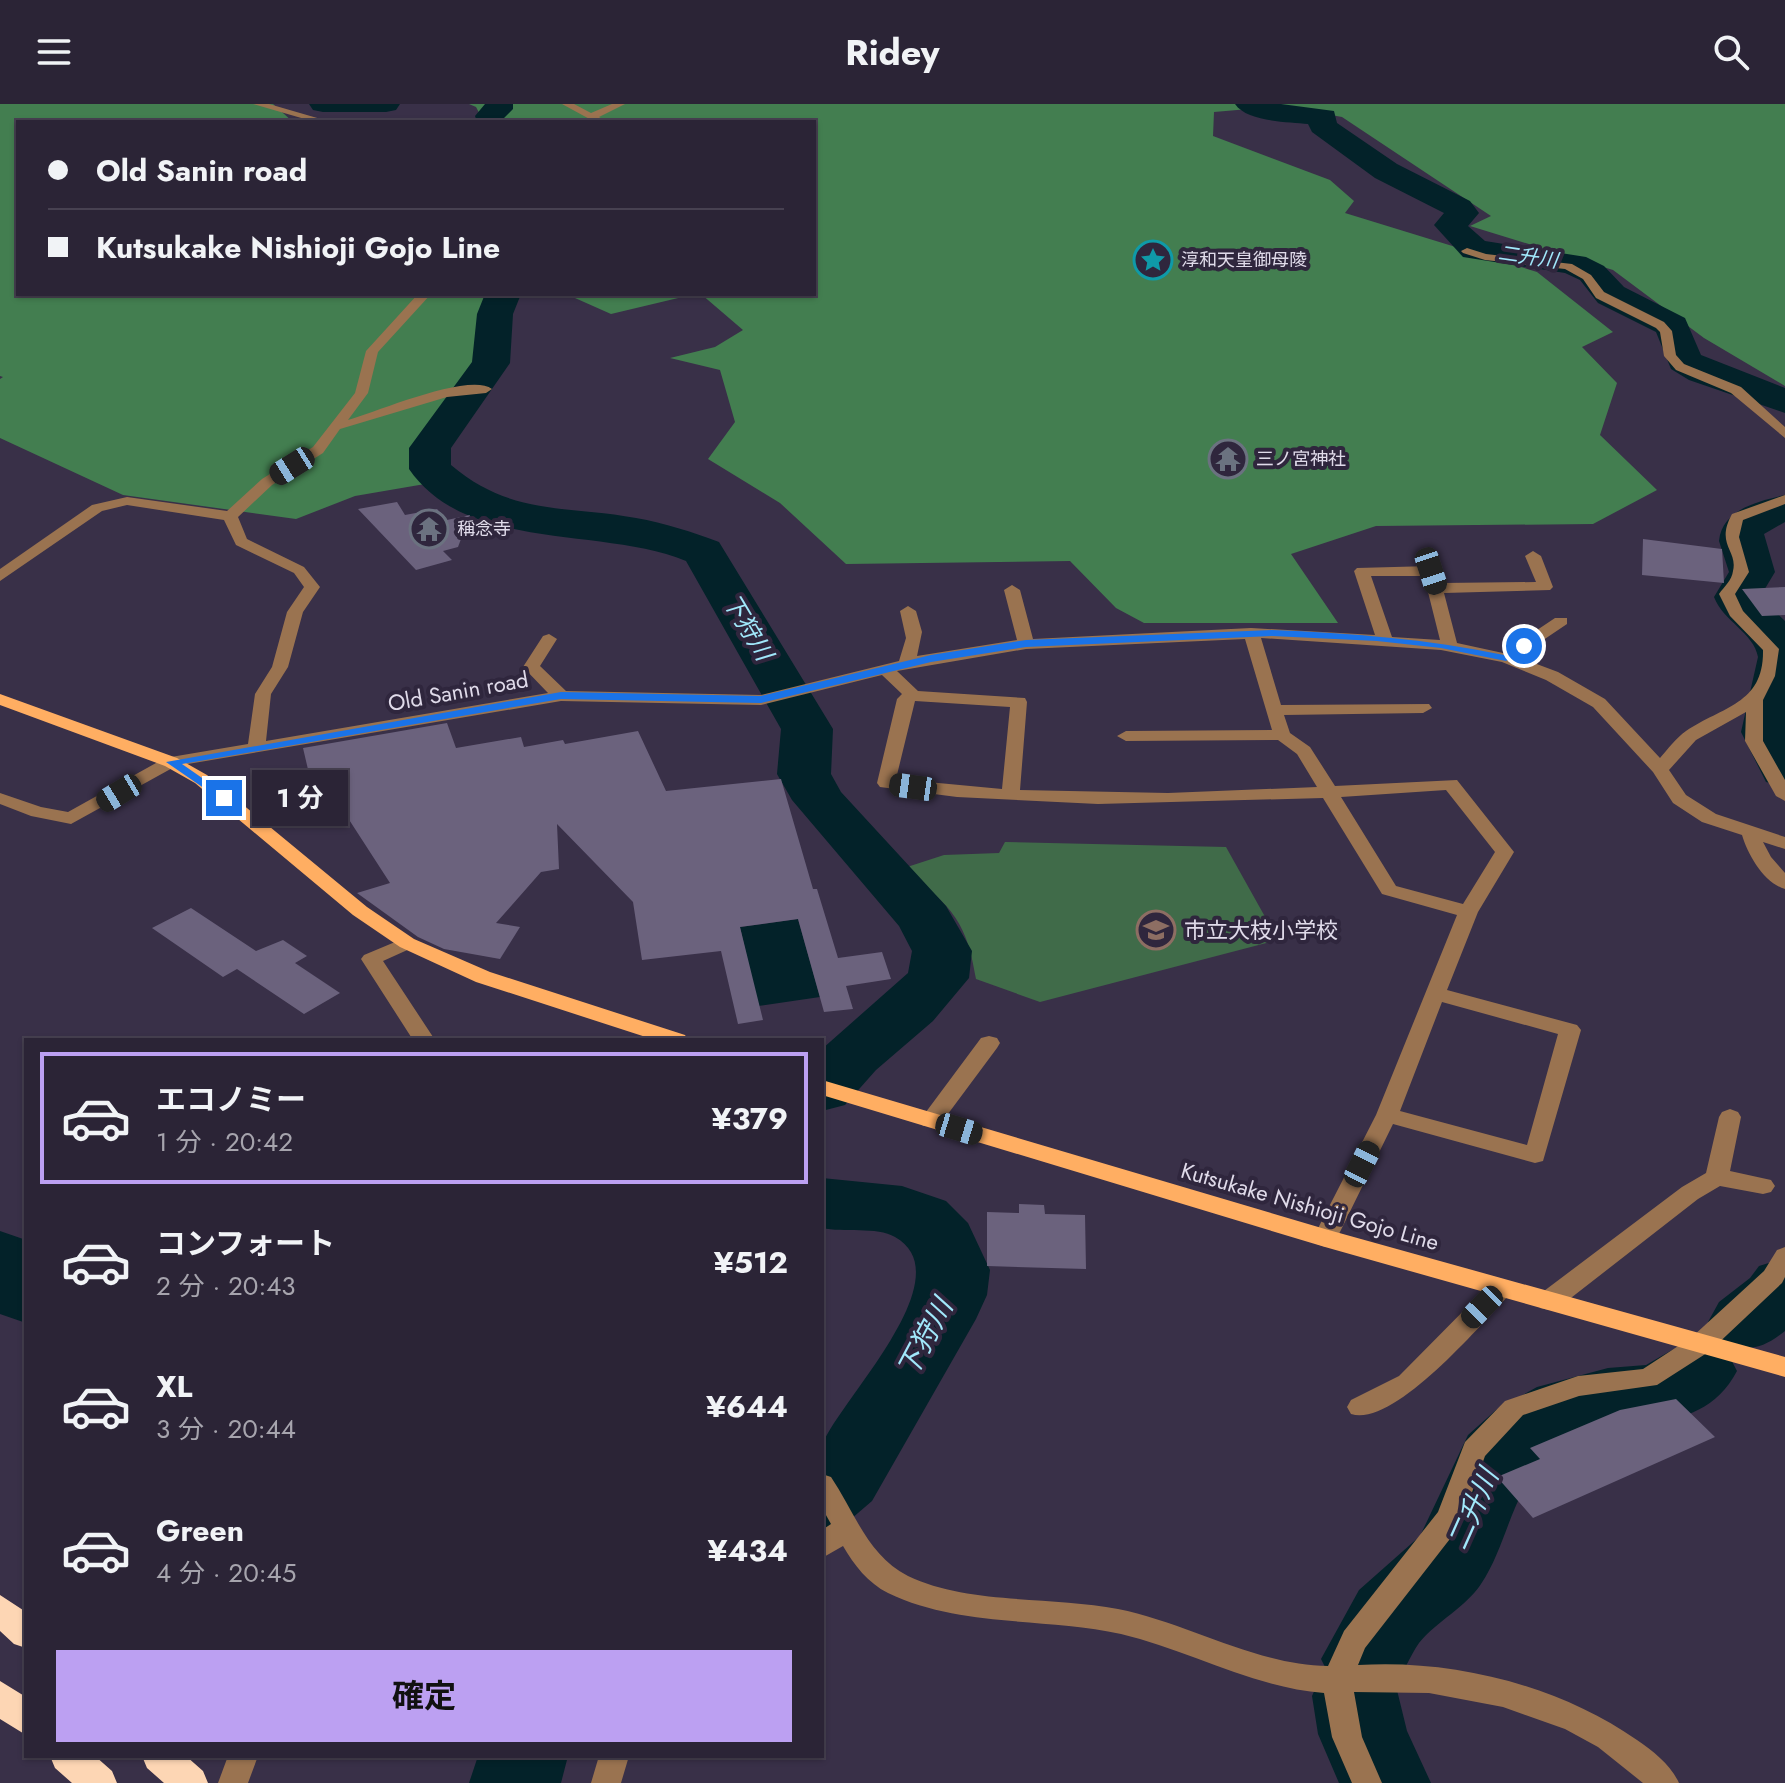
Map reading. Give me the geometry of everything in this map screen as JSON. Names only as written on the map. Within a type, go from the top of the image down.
[{"type":"highway","points":[[0,1610],[24,1631]]},
{"type":"highway","points":[[0,1697],[24,1717]]},
{"type":"highway","points":[[70,1758],[99,1783]]},
{"type":"highway","points":[[162,1758],[190,1783]]},
{"type":"main road","points":[[0,699],[171,762],[201,779],[360,911],[407,943],[483,977],[671,1038]]},
{"type":"main road","name":"Kutsukake Nishioji Gojo Line","points":[[824,1088],[1325,1238],[1785,1367]]},
{"type":"street","points":[[258,104],[318,120]]},
{"type":"street","points":[[567,104],[599,120]]},
{"type":"street","points":[[592,116],[620,104]]},
{"type":"street","points":[[1467,251],[1485,257],[1553,262],[1577,271],[1587,277],[1600,295],[1660,325],[1666,331],[1670,356],[1680,367],[1736,390],[1785,434]]},
{"type":"street","points":[[230,516],[267,482],[318,450],[361,393],[372,351],[423,296]]},
{"type":"street","points":[[333,427],[361,422],[443,391],[485,389]]},
{"type":"street","points":[[1785,499],[1737,517],[1730,532],[1731,545],[1742,565],[1741,573],[1727,594],[1730,604],[1771,649],[1767,676],[1755,700],[1754,741],[1785,796]]},
{"type":"street","points":[[0,576],[97,508],[127,501],[230,516]]},
{"type":"street","points":[[230,516],[241,542],[299,570],[312,587],[295,612],[280,667],[263,694],[256,748]]},
{"type":"street","points":[[1437,588],[1545,587],[1533,556]]},
{"type":"street","points":[[1384,638],[1362,571],[1431,571],[1437,588],[1444,635],[1450,647]]},
{"type":"street","points":[[1012,590],[1026,644]]},
{"type":"street","points":[[906,664],[915,646],[914,625],[908,611]]},
{"type":"street","points":[[1506,658],[1561,621]]},
{"type":"street","points":[[1251,633],[1282,735],[1304,751],[1389,890],[1468,912]]},
{"type":"street","name":"Old Sanin road","points":[[0,798],[37,812],[71,818],[171,762],[561,696],[761,700],[906,664],[1026,644],[1251,633],[1384,638],[1450,647],[1506,658],[1552,676],[1599,703],[1660,769],[1679,799],[1709,818],[1785,843]]},
{"type":"street","points":[[549,639],[531,667],[561,696]]},
{"type":"street","points":[[885,669],[913,696]]},
{"type":"street","points":[[1011,795],[1019,702],[913,696],[905,699],[886,783],[965,794],[1132,800],[1451,784],[1505,852],[1468,912],[1387,1115],[1325,1238]]},
{"type":"street","points":[[1660,769],[1690,736],[1755,700]]},
{"type":"street","points":[[1274,710],[1423,708]]},
{"type":"street","points":[[1126,736],[1282,735]]},
{"type":"street","points":[[1751,833],[1753,845],[1769,868],[1785,883]]},
{"type":"street","points":[[407,943],[371,959],[423,1038]]},
{"type":"street","points":[[1387,1115],[1535,1155],[1570,1030],[1436,994]]},
{"type":"street","points":[[931,1121],[989,1043]]},
{"type":"street","points":[[1717,1177],[1730,1117]]},
{"type":"street","points":[[1549,1301],[1690,1193],[1717,1177],[1763,1186]]},
{"type":"street","points":[[1367,1783],[1347,1737],[1337,1680],[1354,1640],[1450,1518],[1474,1450],[1514,1408],[1578,1386],[1648,1378],[1701,1344],[1773,1277],[1785,1256]]},
{"type":"street","points":[[1360,1407],[1408,1383],[1501,1288]]},
{"type":"street","points":[[824,1488],[878,1572],[907,1589],[956,1601],[1098,1617],[1299,1677],[1439,1680],[1501,1691],[1611,1740],[1651,1769],[1664,1783]]},
{"type":"street","points":[[824,1543],[844,1518]]},
{"type":"street","points":[[233,1783],[242,1758]]},
{"type":"street","points":[[606,1783],[613,1758]]},
{"type":"green space","points":[[0,104],[273,104],[291,120],[16,120],[16,296],[502,296],[425,484],[355,496],[296,519],[123,495],[0,438],[0,379],[3,377],[0,376]]},
{"type":"green space","points":[[469,104],[1785,104],[1785,386],[1704,338],[1613,270],[1470,226],[1491,216],[1342,117],[1282,106],[1214,112],[1213,136],[1330,180],[1354,201],[1345,213],[1537,272],[1613,332],[1582,347],[1617,383],[1600,435],[1657,490],[1593,524],[1376,526],[1291,554],[1338,623],[1144,623],[1116,608],[1070,561],[846,564],[780,503],[708,459],[735,422],[720,370],[670,358],[715,347],[743,330],[703,296],[816,296],[816,120],[483,120],[476,107]]},
{"type":"green space","points":[[570,296],[687,296],[611,314]]},
{"type":"green space","points":[[1005,842],[1226,847],[1278,940],[1040,1002],[976,979],[967,941],[954,915],[904,868],[944,855],[999,853]]},
{"type":"shaded area","points":[[798,919],[820,997],[758,1006],[740,927]]},
{"type":"building","points":[[397,502],[405,515],[437,509],[447,520],[470,515],[458,547],[443,551],[452,560],[416,570],[358,509]]},
{"type":"building","points":[[1643,539],[1722,549],[1724,583],[1642,575]]},
{"type":"building","points":[[1785,587],[1785,615],[1762,616],[1742,589]]},
{"type":"building","points":[[447,723],[456,748],[521,737],[524,747],[563,740],[565,744],[638,731],[666,791],[781,779],[813,889],[817,889],[838,958],[882,952],[891,979],[846,986],[853,1009],[824,1012],[798,919],[740,927],[763,1020],[738,1024],[721,951],[642,960],[633,902],[557,824],[559,869],[541,872],[496,923],[520,927],[500,959],[444,949],[418,937],[357,893],[390,883],[346,815],[329,818],[320,777],[310,778],[303,748]]},
{"type":"building","points":[[191,908],[256,951],[283,940],[307,956],[295,963],[340,993],[304,1014],[237,969],[223,977],[152,928]]},
{"type":"building","points":[[1019,1204],[1044,1205],[1045,1214],[1085,1215],[1086,1269],[987,1266],[987,1212],[1019,1213]]},
{"type":"building","points":[[1676,1399],[1715,1437],[1533,1518],[1497,1477],[1540,1459],[1530,1448],[1620,1410]]},
{"type":"waterway","name":"下狩川","points":[[323,104],[386,104]]},
{"type":"waterway","name":"下狩川","points":[[490,120],[489,116],[499,109],[499,104]]},
{"type":"waterway","name":"二升川","points":[[1249,104],[1276,112],[1324,117],[1322,126],[1386,171],[1459,208],[1463,213],[1450,225],[1475,250],[1574,264],[1592,273],[1611,295],[1672,326],[1684,361],[1703,372],[1785,401]]},
{"type":"waterway","name":"下狩川","points":[[502,296],[495,314],[491,363],[430,448],[430,469],[459,494],[491,509],[525,518],[634,531],[670,539],[703,552],[807,729],[804,774],[819,800],[925,919],[942,951],[938,978],[911,1007],[853,1055],[824,1087]]},
{"type":"waterway","name":"二升川","points":[[1785,508],[1757,519],[1745,528],[1741,541],[1752,572],[1737,597],[1741,607],[1780,642],[1783,657],[1767,732],[1785,771]]},
{"type":"waterway","name":"下狩川","points":[[824,1203],[890,1209],[921,1219],[942,1241],[954,1270],[950,1295],[924,1347],[844,1478],[824,1493]]},
{"type":"waterway","points":[[0,1258],[24,1292]]},
{"type":"waterway","name":"二升川","points":[[1745,1322],[1776,1298],[1785,1285]]},
{"type":"waterway","name":"二升川","points":[[1365,1659],[1389,1617],[1451,1560],[1496,1458],[1524,1432],[1564,1409],[1608,1399],[1660,1394],[1699,1371]]},
{"type":"waterway","name":"二升川","points":[[1356,1696],[1363,1734],[1385,1783]]},
{"type":"waterway","points":[[515,1783],[523,1758]]},
{"type":"place","name":"淳和天皇御母陵","points":[[1153,260]]},
{"type":"place","name":"三ノ宮神社","points":[[1228,459]]},
{"type":"place","name":"稱念寺","points":[[429,529]]},
{"type":"place","name":"市立大枝小学校","points":[[1156,930]]},
{"type":"route","points":[[224,798],[201,779],[171,762],[561,696],[761,700],[931,658],[1026,644],[1272,633],[1377,637],[1506,658],[1524,646]]}]
